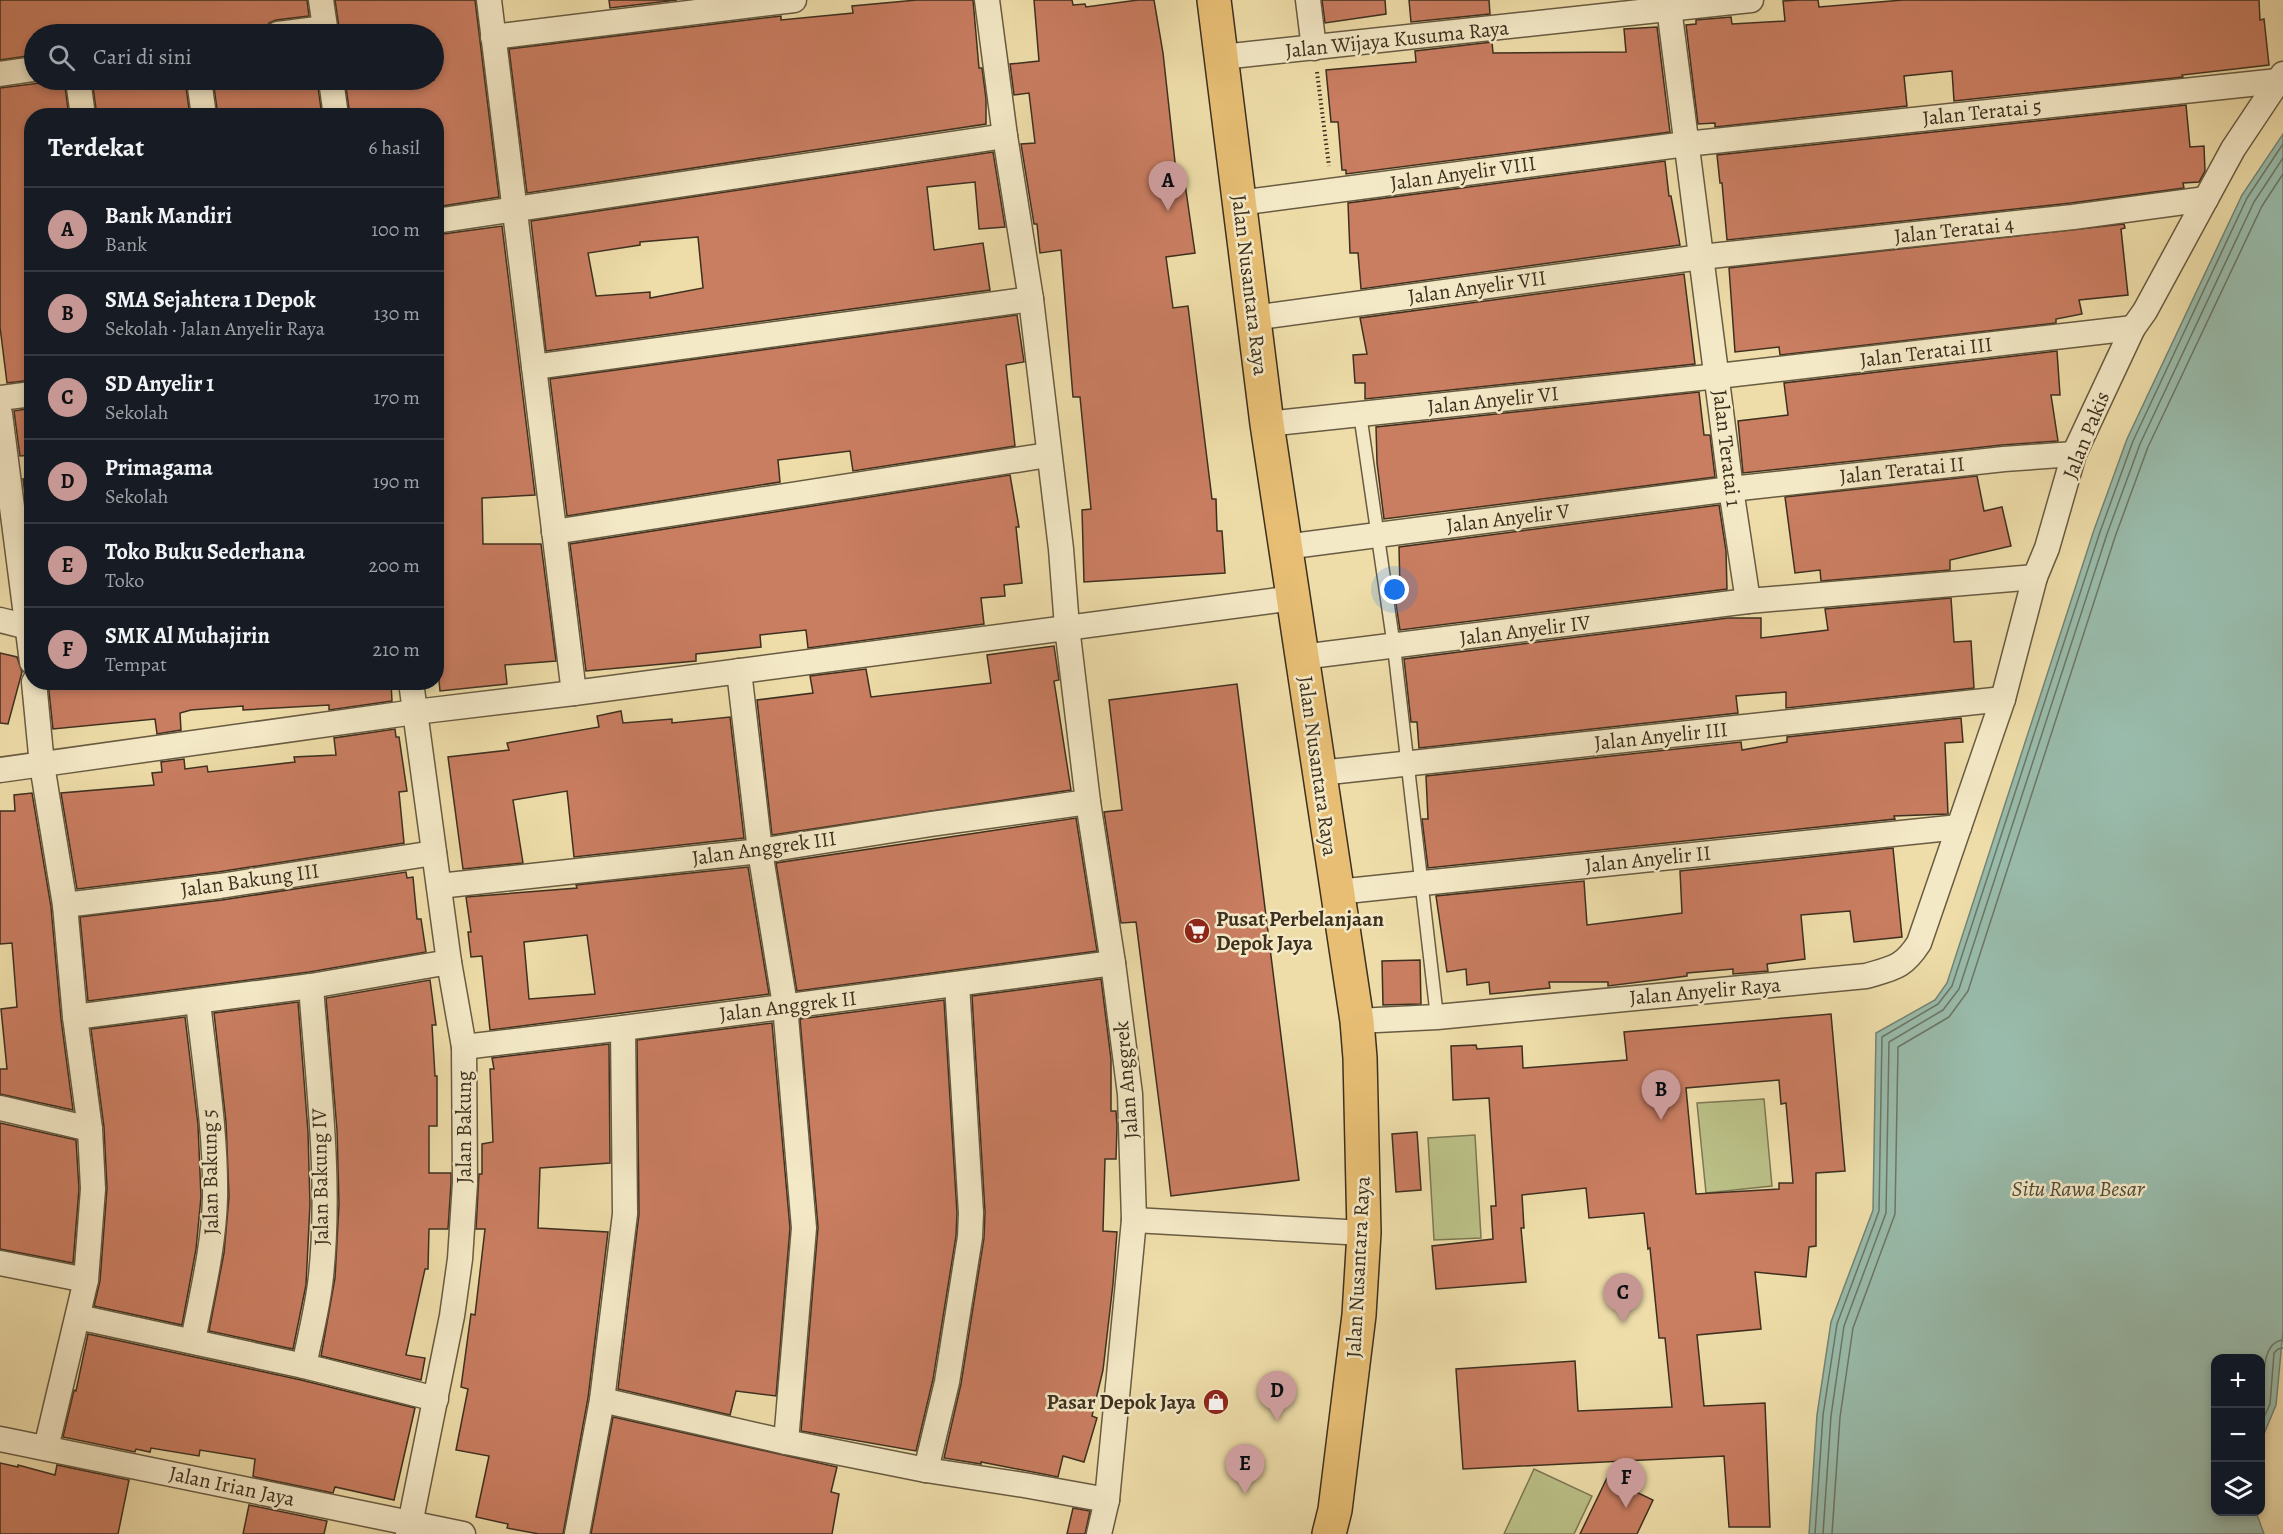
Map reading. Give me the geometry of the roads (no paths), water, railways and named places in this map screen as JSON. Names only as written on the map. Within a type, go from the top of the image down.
[{"type":"highway","name":"Jalan Nusantara Raya","points":[[1214,0],[1267,424],[1357,1021],[1360,1058],[1364,1233],[1359,1315],[1335,1510],[1329,1534]]},
{"type":"street","points":[[321,0],[324,24]]},
{"type":"street","points":[[489,0],[574,693]]},
{"type":"street","points":[[493,37],[794,0]]},
{"type":"street","name":"Jalan Anggrek","points":[[987,0],[1005,136],[1031,299],[1088,802],[1113,963],[1130,1094],[1134,1220],[1107,1500],[1100,1534]]},
{"type":"street","points":[[1308,0],[1314,48]]},
{"type":"street","name":"Jalan Wijaya Kusuma Raya","points":[[1222,57],[1668,5],[1751,0]]},
{"type":"street","name":"Jalan Teratai 1","points":[[1668,5],[1731,489],[1748,601]]},
{"type":"street","points":[[0,74],[24,70]]},
{"type":"street","name":"Jalan Teratai 5","points":[[1686,144],[2281,78]]},
{"type":"street","name":"Jalan Pakis","points":[[1959,827],[2003,699],[2035,577],[2047,548],[2074,454],[2133,328],[2145,311],[2233,148],[2281,78]]},
{"type":"street","points":[[79,90],[82,108]]},
{"type":"street","points":[[200,90],[203,108]]},
{"type":"street","points":[[333,90],[335,108]]},
{"type":"street","points":[[444,220],[1005,136]]},
{"type":"street","name":"Jalan Anyelir VIII","points":[[1239,203],[1686,144]]},
{"type":"street","name":"Jalan Teratai 4","points":[[1701,257],[2073,217],[2206,199]]},
{"type":"street","name":"Jalan Anyelir VII","points":[[1253,318],[1701,257]]},
{"type":"street","points":[[534,367],[1031,299]]},
{"type":"street","name":"Jalan Teratai III","points":[[1718,376],[2133,328]]},
{"type":"street","name":"Jalan Anyelir VI","points":[[1267,424],[1718,376]]},
{"type":"street","points":[[0,398],[24,395]]},
{"type":"street","points":[[0,414],[4,477],[23,516],[24,535]]},
{"type":"street","name":"Jalan Teratai II","points":[[1731,489],[2004,459],[2074,454]]},
{"type":"street","points":[[554,532],[1048,456]]},
{"type":"street","name":"Jalan Anyelir V","points":[[1285,547],[1731,489]]},
{"type":"street","points":[[1748,601],[2035,577]]},
{"type":"street","points":[[0,770],[416,721],[574,693],[1293,598]]},
{"type":"street","name":"Jalan Anyelir IV","points":[[1302,657],[1748,601]]},
{"type":"street","points":[[0,620],[24,630]]},
{"type":"street","points":[[739,671],[760,850],[785,1005],[804,1228],[786,1442]]},
{"type":"street","points":[[35,690],[42,765],[65,905],[75,1017],[90,1129],[93,1189],[86,1280],[46,1448]]},
{"type":"street","name":"Jalan Bakung","points":[[409,1528],[452,1316],[460,1260],[465,1183],[464,1047],[449,962],[412,690]]},
{"type":"street","name":"Jalan Anyelir III","points":[[1320,773],[2003,699]]},
{"type":"street","name":"Jalan Anggrek III","points":[[439,886],[760,850],[1088,802]]},
{"type":"street","name":"Jalan Anyelir II","points":[[1337,892],[1959,827]]},
{"type":"street","name":"Jalan Anyelir Raya","points":[[1357,1021],[1437,1017],[1866,976],[1890,969],[1904,962],[1919,943],[1959,827]]},
{"type":"street","name":"Jalan Bakung III","points":[[65,905],[220,886],[434,852]]},
{"type":"street","points":[[75,1017],[311,986],[449,962]]},
{"type":"street","name":"Jalan Anggrek II","points":[[464,1047],[1113,963]]},
{"type":"street","points":[[926,1470],[947,1382],[970,1237],[971,1213],[957,984]]},
{"type":"street","name":"Jalan Bakung IV","points":[[304,1366],[321,1276],[323,1224],[323,1162],[311,986]]},
{"type":"street","name":"Jalan Bakung 5","points":[[193,1341],[211,1251],[215,1198],[213,1143],[198,1002]]},
{"type":"street","points":[[577,1534],[602,1400],[625,1214],[623,1028]]},
{"type":"street","points":[[0,1108],[90,1129]]},
{"type":"street","points":[[1134,1220],[1364,1233]]},
{"type":"street","points":[[0,1263],[86,1280]]},
{"type":"street","points":[[78,1317],[304,1366],[436,1399]]},
{"type":"street","points":[[602,1400],[786,1442],[926,1470],[1107,1500]]},
{"type":"street","name":"Jalan Irian Jaya","points":[[0,1439],[409,1528],[463,1534]]},
{"type":"lane","points":[[1360,414],[1394,647],[1437,1017]]},
{"type":"water","name":"Situ Rawa Besar","points":[[2283,134],[2283,1331],[2276,1405],[2265,1431],[2265,1354],[2211,1354],[2211,1516],[2257,1516],[2264,1534],[1809,1534],[1817,1415],[1831,1322],[1873,1210],[1876,1033],[1935,1000],[1947,983],[2094,530],[2127,439],[2242,195]]},
{"type":"place","name":"Bank Mandiri","points":[[1168,211]]},
{"type":"place","name":"Pusat Perbelanjaan Depok Jaya","points":[[1197,931]]},
{"type":"place","name":"SMA Sejahtera 1 Depok","points":[[1661,1120]]},
{"type":"place","name":"SD Anyelir 1","points":[[1623,1323]]},
{"type":"place","name":"Pasar Depok Jaya","points":[[1216,1402]]},
{"type":"place","name":"Primagama","points":[[1277,1421]]},
{"type":"place","name":"Toko Buku Sederhana","points":[[1245,1494]]},
{"type":"place","name":"SMK Al Muhajirin","points":[[1626,1508]]}]
